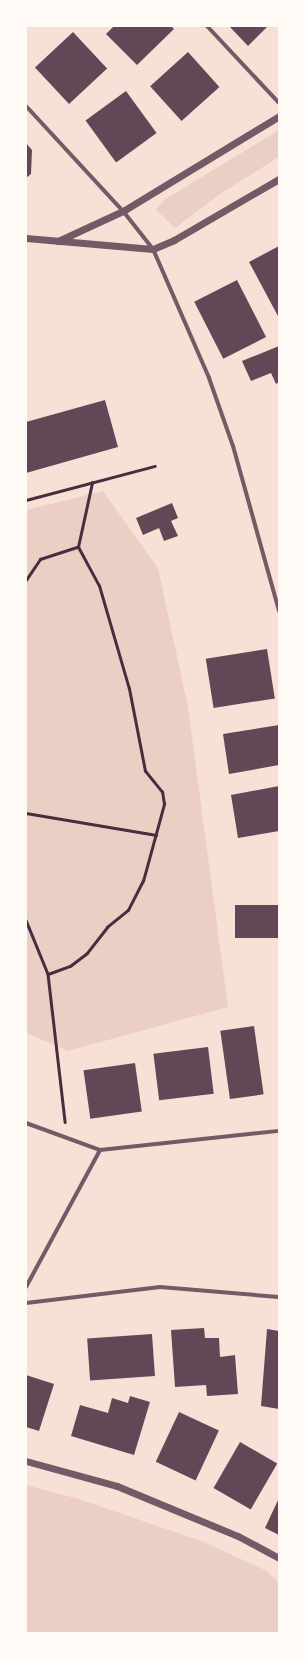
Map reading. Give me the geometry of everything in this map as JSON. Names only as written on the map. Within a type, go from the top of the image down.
[{"type":"street","points":[[207,26],[279,103]]},
{"type":"street","points":[[26,106],[123,211],[153,249],[209,378],[233,446],[279,611]]},
{"type":"street","points":[[58,241],[123,211],[279,116]]},
{"type":"street","points":[[26,238],[153,249],[174,240],[279,179]]},
{"type":"street","points":[[26,1123],[100,1150],[279,1131]]},
{"type":"street","points":[[26,1287],[100,1150]]},
{"type":"street","points":[[26,1303],[160,1288],[279,1297]]},
{"type":"street","points":[[26,1461],[117,1486],[238,1536],[279,1558]]},
{"type":"path","points":[[26,500],[155,466]]},
{"type":"path","points":[[48,974],[70,966],[87,954],[107,927],[128,910],[143,881],[164,804],[162,792],[145,771],[129,688],[99,586],[78,547],[92,483]]},
{"type":"path","points":[[26,580],[40,559],[78,547]]},
{"type":"path","points":[[26,813],[156,835]]},
{"type":"path","points":[[26,920],[48,974],[67,1138]]},
{"type":"shaded area","points":[[279,130],[279,157],[223,192],[175,228],[156,210],[164,200]]},
{"type":"shaded area","points":[[103,491],[158,568],[188,707],[228,1007],[68,1051],[26,1033],[26,510]]},
{"type":"shaded area","points":[[26,1485],[79,1499],[204,1542],[267,1571],[279,1583],[279,1633],[26,1633]]},
{"type":"building","points":[[114,26],[171,26],[174,29],[137,65],[106,34]]},
{"type":"building","points":[[229,26],[268,26],[248,46]]},
{"type":"building","points":[[73,32],[107,69],[69,104],[35,67]]},
{"type":"building","points":[[188,52],[219,87],[182,121],[150,86]]},
{"type":"building","points":[[126,91],[157,133],[116,162],[86,120]]},
{"type":"building","points":[[26,143],[32,150],[31,174],[26,178]]},
{"type":"building","points":[[279,246],[279,318],[249,262]]},
{"type":"building","points":[[237,280],[266,337],[223,359],[194,302]]},
{"type":"building","points":[[279,346],[279,382],[276,384],[271,373],[251,381],[242,361]]},
{"type":"building","points":[[105,400],[118,447],[26,473],[26,422]]},
{"type":"building","points":[[172,503],[178,518],[171,521],[178,536],[164,541],[159,528],[143,535],[136,518]]},
{"type":"building","points":[[267,649],[275,698],[214,708],[206,659]]},
{"type":"building","points":[[279,725],[279,765],[229,774],[223,734]]},
{"type":"building","points":[[279,786],[279,831],[238,838],[231,795]]},
{"type":"building","points":[[235,905],[279,905],[279,938],[235,938]]},
{"type":"building","points":[[254,1026],[264,1094],[230,1099],[220,1031]]},
{"type":"building","points":[[208,1047],[214,1094],[159,1100],[153,1054]]},
{"type":"building","points":[[135,1063],[142,1112],[90,1119],[84,1070]]},
{"type":"building","points":[[204,1328],[205,1338],[219,1338],[220,1357],[235,1355],[238,1394],[207,1396],[206,1385],[175,1387],[171,1330]]},
{"type":"building","points":[[267,1329],[279,1331],[279,1409],[261,1406]]},
{"type":"building","points":[[152,1334],[155,1376],[90,1380],[87,1339]]},
{"type":"building","points":[[26,1375],[54,1384],[39,1431],[26,1427]]},
{"type":"building","points":[[130,1396],[150,1402],[134,1455],[71,1436],[80,1405],[108,1413],[112,1398],[128,1403]]},
{"type":"building","points":[[179,1412],[219,1431],[196,1480],[156,1462]]},
{"type":"building","points":[[240,1442],[277,1464],[251,1509],[214,1488]]},
{"type":"building","points":[[279,1498],[279,1535],[265,1528]]}]
